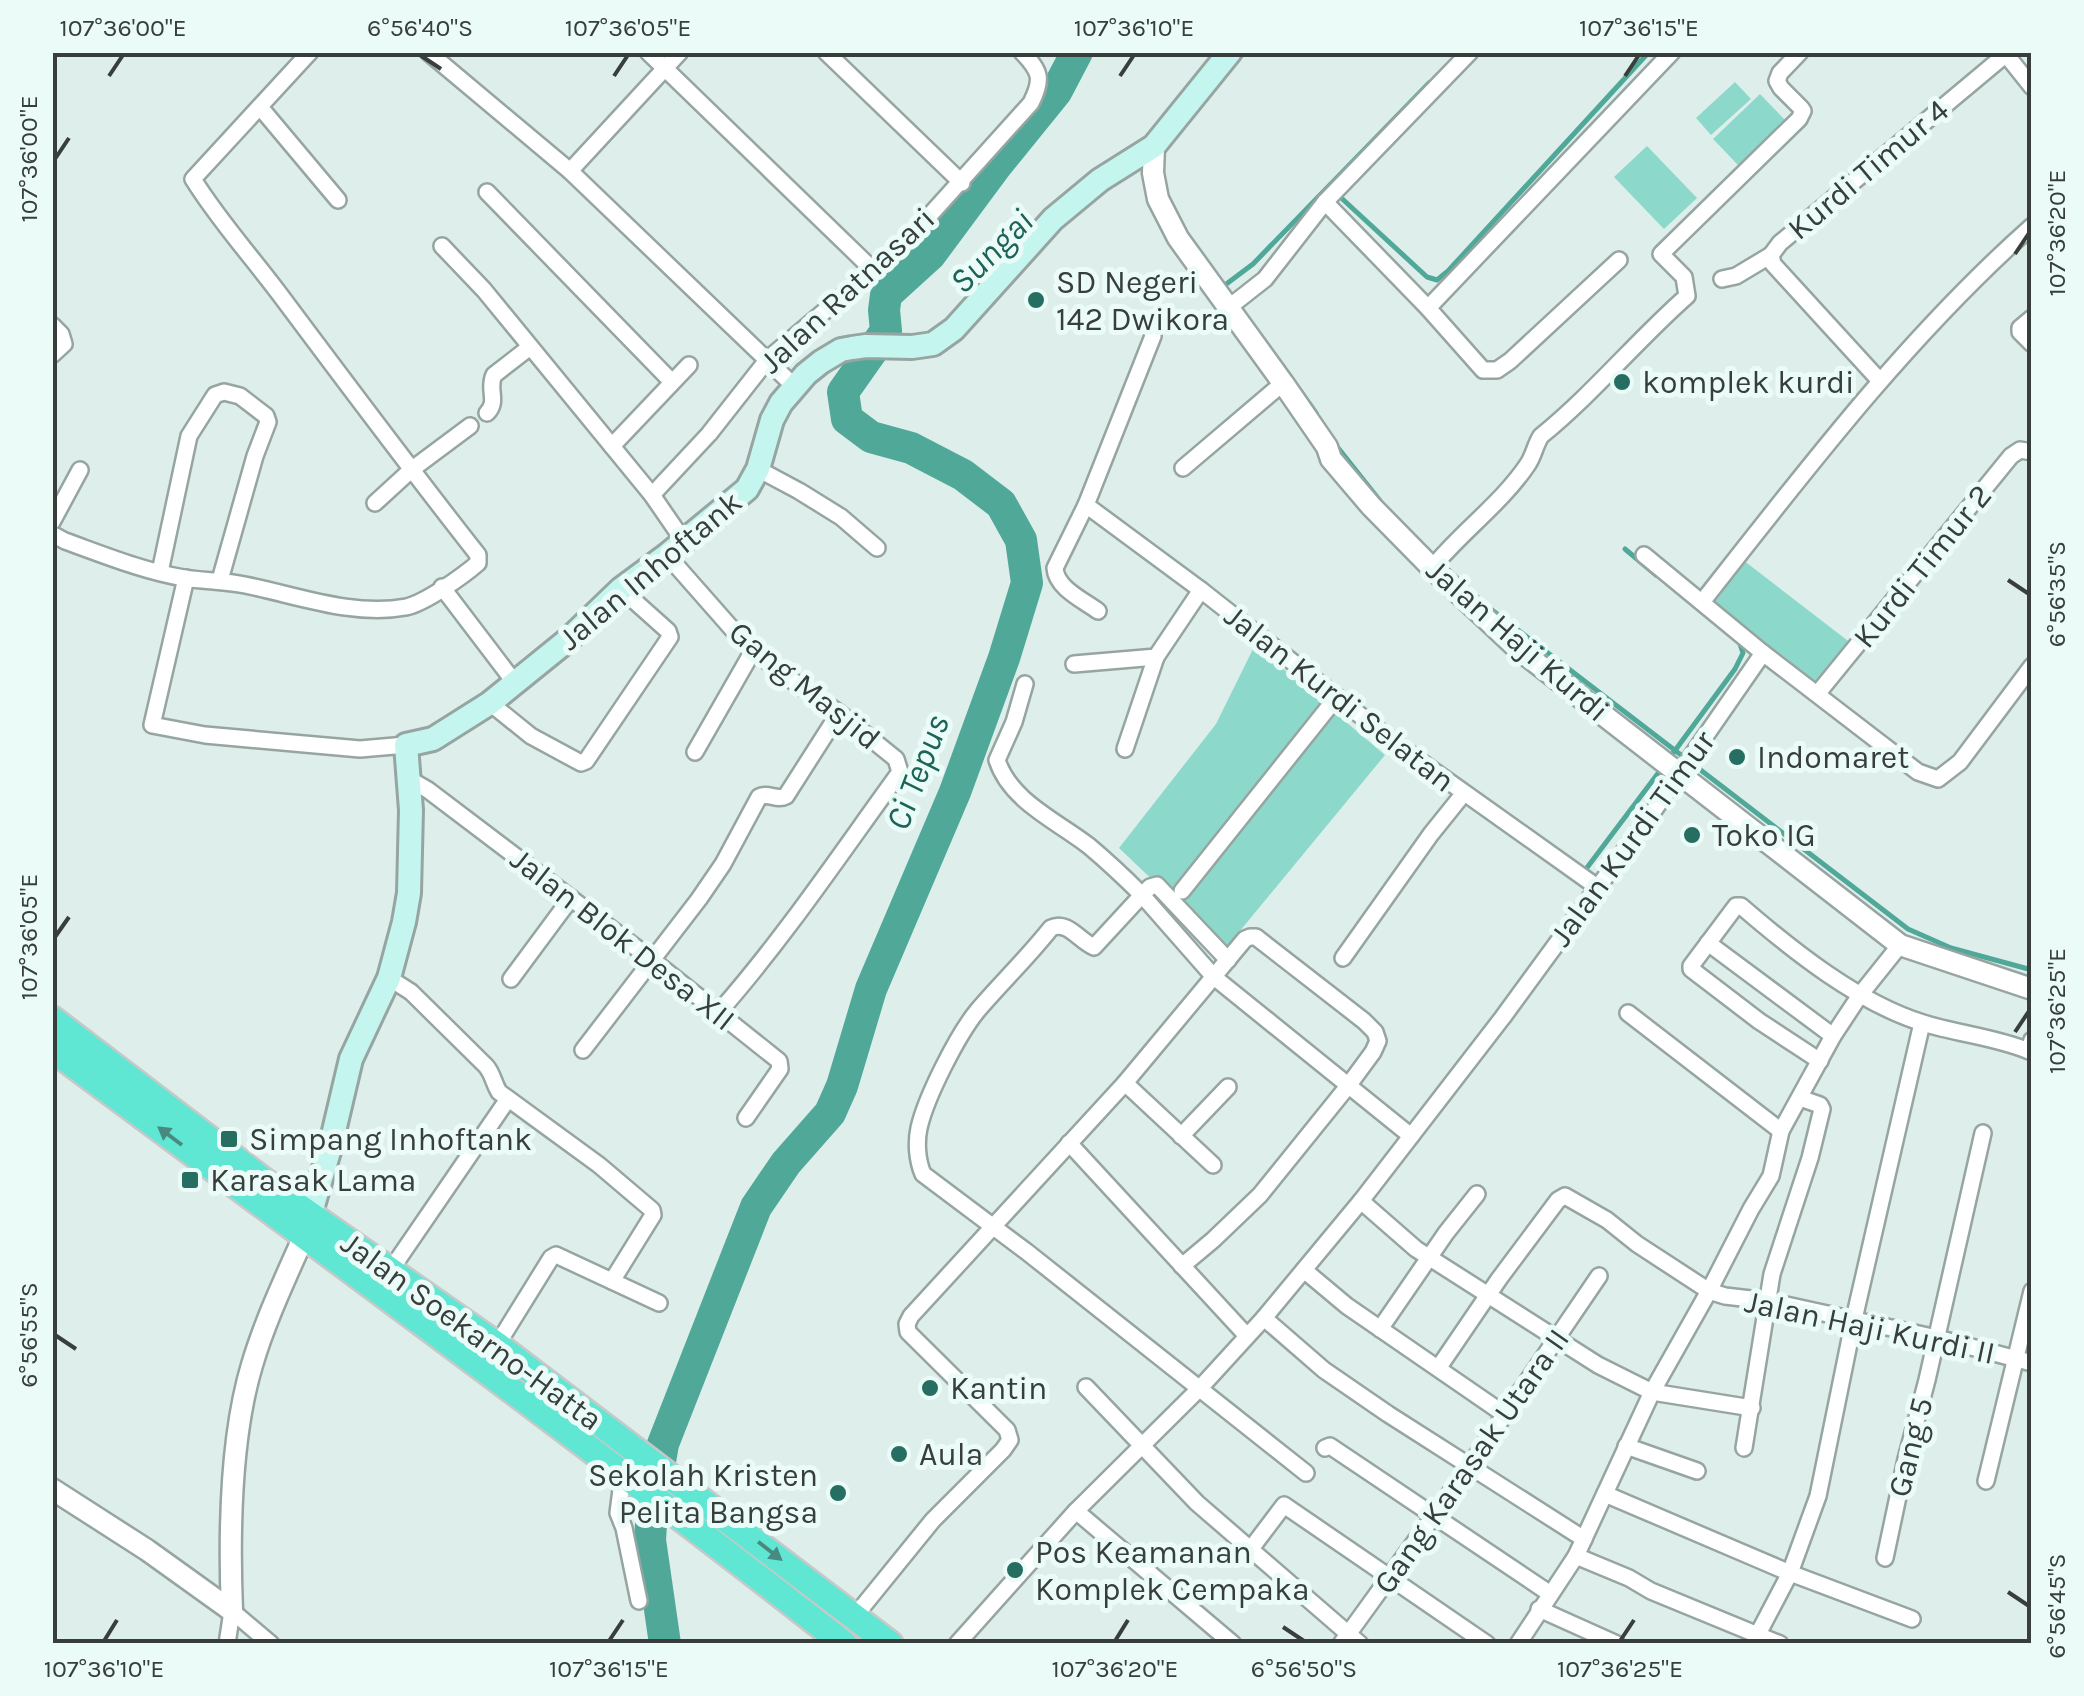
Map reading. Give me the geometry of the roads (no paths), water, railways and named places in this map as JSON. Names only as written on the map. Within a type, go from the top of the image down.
[{"type":"highway","name":"Jalan Soekarno-Hatta","points":[[52,1019],[630,1479],[685,1503],[855,1616],[890,1644]]},
{"type":"highway","name":"Jalan Soekarno-Hatta","points":[[52,1049],[307,1225],[390,1270],[497,1345],[652,1462],[685,1503],[844,1644]]},
{"type":"main road","name":"Jalan Inhoftank","points":[[406,744],[434,739],[490,703],[596,616],[676,540],[746,489],[758,469],[788,379],[806,374],[841,350],[912,348],[933,344],[954,329],[1053,219],[1100,180],[1154,146],[1230,52]]},
{"type":"main road","points":[[307,1225],[351,1059],[389,978],[404,922],[408,893],[406,744]]},
{"type":"street","points":[[52,534],[160,572],[220,580],[346,607],[411,606],[476,566],[478,555],[216,214],[194,178],[310,52]]},
{"type":"street","points":[[428,52],[570,171],[788,379]]},
{"type":"street","points":[[648,52],[873,270]]},
{"type":"street","points":[[570,171],[680,52]]},
{"type":"street","points":[[826,52],[962,182]]},
{"type":"street","name":"Jalan Ratnasari","points":[[652,495],[708,434],[768,359],[904,245],[1031,103],[1040,84],[1036,67],[1022,52]]},
{"type":"street","points":[[1228,308],[1265,279],[1325,202],[1470,52]]},
{"type":"street","points":[[1428,308],[1672,52]]},
{"type":"street","points":[[1434,564],[1522,471],[1540,436],[1687,296],[1684,277],[1661,254],[1800,119],[1801,108],[1777,81],[1800,52]]},
{"type":"street","points":[[2005,54],[2032,87]]},
{"type":"street","name":"Kurdi Timur 4","points":[[1880,381],[1773,264],[1771,255],[1780,243],[2005,54]]},
{"type":"street","points":[[260,107],[338,200]]},
{"type":"street","name":"Jalan Haji Kurdi","points":[[1154,146],[1158,200],[1178,238],[1327,446],[1332,459],[1371,506],[1517,648],[1685,766],[1900,945],[2032,988]]},
{"type":"street","points":[[487,192],[672,382]]},
{"type":"street","points":[[1325,202],[1482,370],[1497,370],[1510,362],[1619,260]]},
{"type":"street","points":[[1702,602],[1822,448],[1880,381],[1990,263],[2032,226]]},
{"type":"street","name":"Gang Masjid","points":[[442,246],[484,290],[652,495],[676,540],[696,591],[732,630],[778,670],[840,712],[896,759],[900,772],[720,1012]]},
{"type":"street","points":[[1722,279],[1736,276],[1771,255]]},
{"type":"street","points":[[2026,323],[2020,332],[2032,344]]},
{"type":"street","points":[[52,324],[64,344],[52,355]]},
{"type":"street","points":[[1098,612],[1058,582],[1054,574],[1086,505],[1153,336]]},
{"type":"street","points":[[487,413],[494,402],[494,374],[530,347]]},
{"type":"street","points":[[612,446],[689,365]]},
{"type":"street","points":[[1183,468],[1283,383]]},
{"type":"street","points":[[160,572],[189,436],[215,396],[224,392],[240,396],[266,416],[268,422],[220,580]]},
{"type":"street","points":[[375,503],[470,426]]},
{"type":"street","name":"Kurdi Timur 2","points":[[1818,693],[2011,456],[2020,450],[2032,452]]},
{"type":"street","points":[[758,469],[841,518],[877,548]]},
{"type":"street","points":[[52,522],[59,491],[80,470]]},
{"type":"street","name":"Jalan Kurdi Selatan","points":[[1086,505],[1336,698],[1597,887]]},
{"type":"street","points":[[1644,555],[1918,772],[1938,778],[1960,762],[2032,666]]},
{"type":"street","points":[[186,578],[152,725],[205,735],[360,749],[406,744]]},
{"type":"street","points":[[442,587],[516,683]]},
{"type":"street","points":[[490,703],[531,736],[581,763],[586,762],[668,640],[668,631],[621,589]]},
{"type":"street","points":[[1125,749],[1156,657],[1201,590]]},
{"type":"street","points":[[695,752],[754,649]]},
{"type":"street","name":"Jalan Kurdi Timur","points":[[957,1644],[1076,1511],[1264,1318],[1361,1201],[1499,1021],[1763,653]]},
{"type":"street","points":[[1074,664],[1156,657]]},
{"type":"street","points":[[1025,684],[1014,722],[996,760],[1000,772],[1026,802],[1088,845],[1142,895],[1214,977],[1411,1136]]},
{"type":"street","points":[[1182,892],[1336,698]]},
{"type":"street","points":[[583,1050],[699,900],[756,802],[765,795],[786,796],[840,712]]},
{"type":"street","name":"Jalan Blok Desa XII","points":[[409,779],[651,958],[779,1060],[781,1065],[774,1079],[746,1118]]},
{"type":"street","points":[[1344,958],[1464,793]]},
{"type":"street","points":[[1228,960],[1157,886],[1150,887],[1094,947],[1063,926],[1050,928],[976,1012],[946,1063],[920,1126],[920,1167],[922,1174],[1306,1474]]},
{"type":"street","points":[[511,979],[571,898]]},
{"type":"street","points":[[1820,1061],[1694,972],[1691,966],[1738,905],[1860,995],[1922,1023],[2008,1042],[2029,1051],[2032,1040]]},
{"type":"street","points":[[855,1616],[933,1520],[1010,1440],[1007,1430],[908,1332],[907,1324],[920,1305],[1124,1084],[1250,937],[1265,943],[1375,1032],[1378,1040],[1348,1086],[1260,1195],[1182,1266]]},
{"type":"street","points":[[1708,943],[1833,1036]]},
{"type":"street","points":[[1519,1643],[1576,1556],[1652,1392],[1772,1176],[1780,1131],[1833,1036],[1900,945]]},
{"type":"street","points":[[389,978],[410,992],[486,1066],[493,1074],[494,1085],[508,1100],[599,1165],[653,1212],[612,1281]]},
{"type":"street","points":[[1628,1013],[1780,1131]]},
{"type":"street","points":[[1758,1634],[1790,1573],[1818,1496],[1922,1023]]},
{"type":"street","points":[[1124,1084],[1213,1165]]},
{"type":"street","points":[[1181,1136],[1228,1087]]},
{"type":"street","points":[[1744,1448],[1772,1274],[1822,1109],[1800,1098]]},
{"type":"street","points":[[390,1270],[508,1100]]},
{"type":"street","name":"Gang 5","points":[[1885,1558],[1983,1133]]},
{"type":"street","points":[[1070,1143],[1247,1336]]},
{"type":"street","points":[[1380,1329],[1477,1194]]},
{"type":"street","points":[[1438,1367],[1558,1200],[1565,1196],[1710,1291]]},
{"type":"street","points":[[1361,1201],[1416,1250],[1598,1365],[1652,1392],[1752,1408]]},
{"type":"street","points":[[226,1644],[232,1612],[234,1493],[244,1398],[264,1332],[307,1225]]},
{"type":"street","points":[[497,1345],[552,1258],[560,1255],[659,1303]]},
{"type":"street","points":[[1304,1270],[1347,1306],[1504,1414]]},
{"type":"street","name":"Gang Karasak Utara II","points":[[1349,1640],[1599,1276]]},
{"type":"street","name":"Jalan Haji Kurdi II","points":[[1710,1291],[1937,1338],[2032,1363]]},
{"type":"street","points":[[1986,1481],[2032,1291]]},
{"type":"street","points":[[1264,1318],[1324,1370],[1584,1539]]},
{"type":"street","points":[[1086,1387],[1196,1503],[1349,1640]]},
{"type":"street","points":[[1325,1448],[1330,1446],[1550,1593]]},
{"type":"street","points":[[1626,1446],[1697,1471]]},
{"type":"street","points":[[630,1479],[618,1513],[639,1601]]},
{"type":"street","points":[[52,1489],[147,1550],[271,1644]]},
{"type":"street","points":[[1605,1494],[1790,1573],[1912,1619]]},
{"type":"street","points":[[1250,1550],[1284,1505],[1487,1644]]},
{"type":"street","points":[[1076,1511],[1233,1644]]},
{"type":"street","points":[[1576,1556],[1780,1644]]},
{"type":"street","points":[[1539,1609],[1618,1644]]},
{"type":"waterway","name":"Ci Tepus","points":[[665,1644],[650,1540],[663,1444],[756,1207],[786,1163],[830,1113],[842,1086],[871,989],[955,792],[1027,583],[1021,540],[1001,504],[963,475],[911,448],[871,437],[847,419],[843,392],[886,331],[886,295],[930,255],[1056,92],[1077,52]]},
{"type":"waterway","points":[[1337,194],[1427,277],[1437,280],[1649,52]]},
{"type":"waterway","points":[[1225,285],[1253,264],[1429,83]]},
{"type":"waterway","points":[[1279,361],[1316,413]]},
{"type":"waterway","points":[[1335,444],[1381,502]]},
{"type":"waterway","points":[[1625,549],[1656,575]]},
{"type":"waterway","points":[[1488,607],[1908,929],[1951,948],[2032,970]]},
{"type":"waterway","points":[[1668,760],[1735,669],[1743,653],[1739,641]]},
{"type":"waterway","points":[[1583,873],[1662,768]]},
{"type":"place","name":"SD Negeri 142 Dwikora","points":[[1036,300]]},
{"type":"place","name":"komplek kurdi","points":[[1622,382]]},
{"type":"place","name":"Indomaret","points":[[1737,757]]},
{"type":"place","name":"Toko IG","points":[[1692,835]]},
{"type":"place","name":"Simpang Inhoftank","points":[[229,1139]]},
{"type":"place","name":"Karasak Lama","points":[[190,1180]]},
{"type":"place","name":"Kantin","points":[[930,1388]]},
{"type":"place","name":"Aula","points":[[899,1454]]},
{"type":"place","name":"Sekolah Kristen Pelita Bangsa","points":[[838,1493]]},
{"type":"place","name":"Pos Keamanan Komplek Cempaka","points":[[1015,1570]]},
{"type":"water label","name":"Sungai","points":[[991,251]]}]
